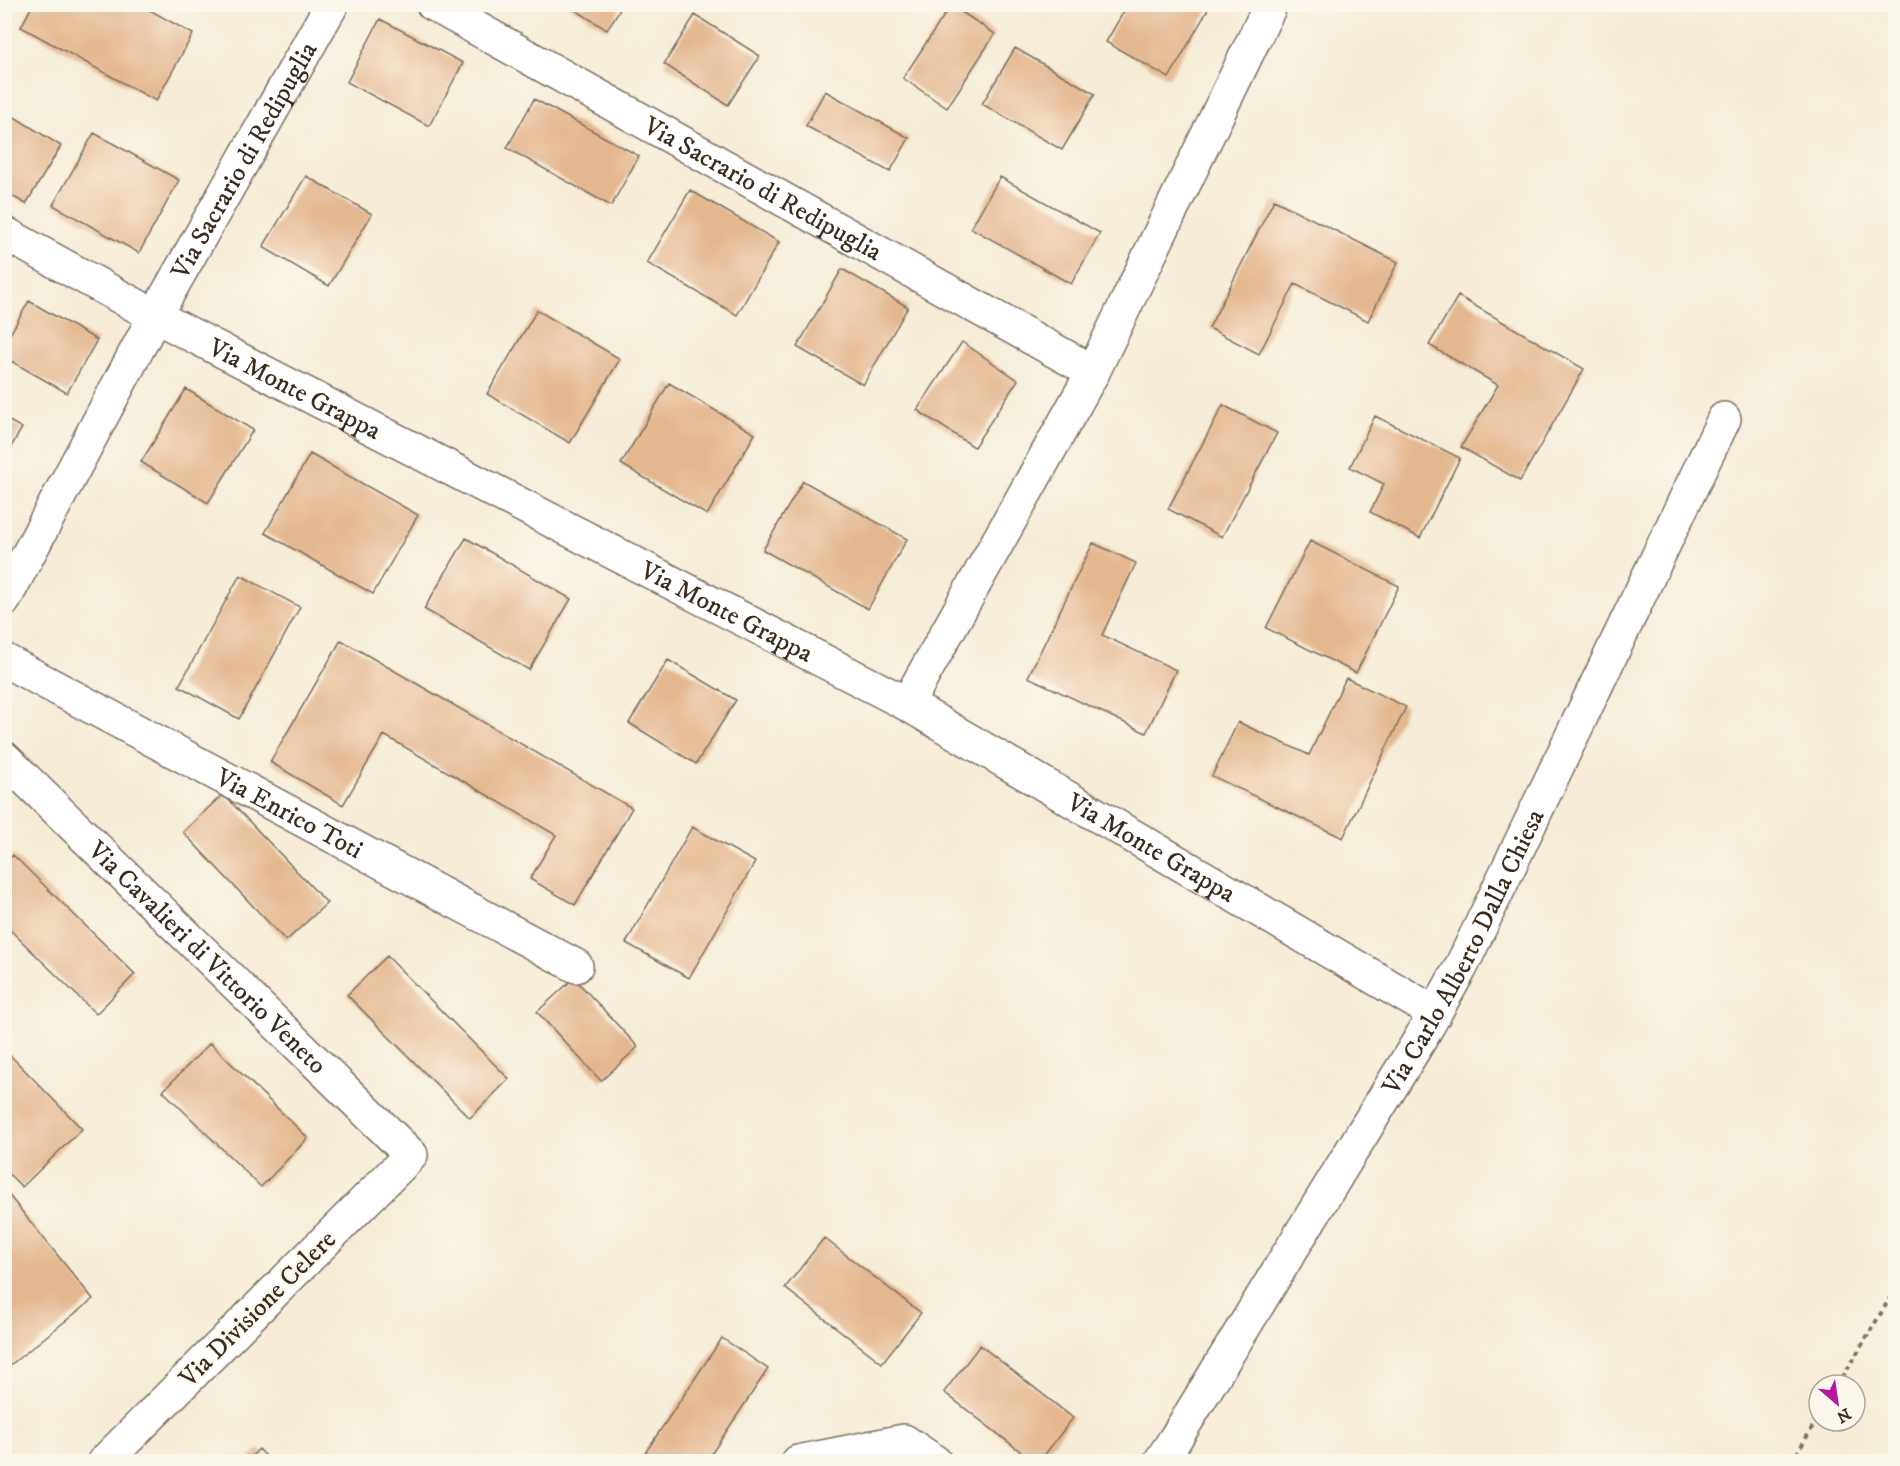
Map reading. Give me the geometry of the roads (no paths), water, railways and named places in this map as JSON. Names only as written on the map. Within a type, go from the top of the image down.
[{"type":"street","name":"Via Sacrario di Redipuglia","points":[[154,316],[332,4]]},
{"type":"street","name":"Via Sacrario di Redipuglia","points":[[433,4],[1092,372]]},
{"type":"street","points":[[907,704],[1092,372],[1271,4]]},
{"type":"street","name":"Via Monte Grappa","points":[[4,233],[154,316],[907,704],[1435,1012]]},
{"type":"street","points":[[4,600],[154,316]]},
{"type":"street","name":"Via Carlo Alberto Dalla Chiesa","points":[[1160,1461],[1187,1421],[1467,956],[1724,419]]},
{"type":"street","name":"Via Enrico Toti","points":[[4,660],[576,966]]},
{"type":"street","name":"Via Cavalieri di Vittorio Veneto","points":[[4,758],[411,1155]]},
{"type":"street","name":"Via Divisione Celere","points":[[104,1461],[411,1155]]},
{"type":"street","points":[[798,1461],[904,1441],[934,1461]]}]
